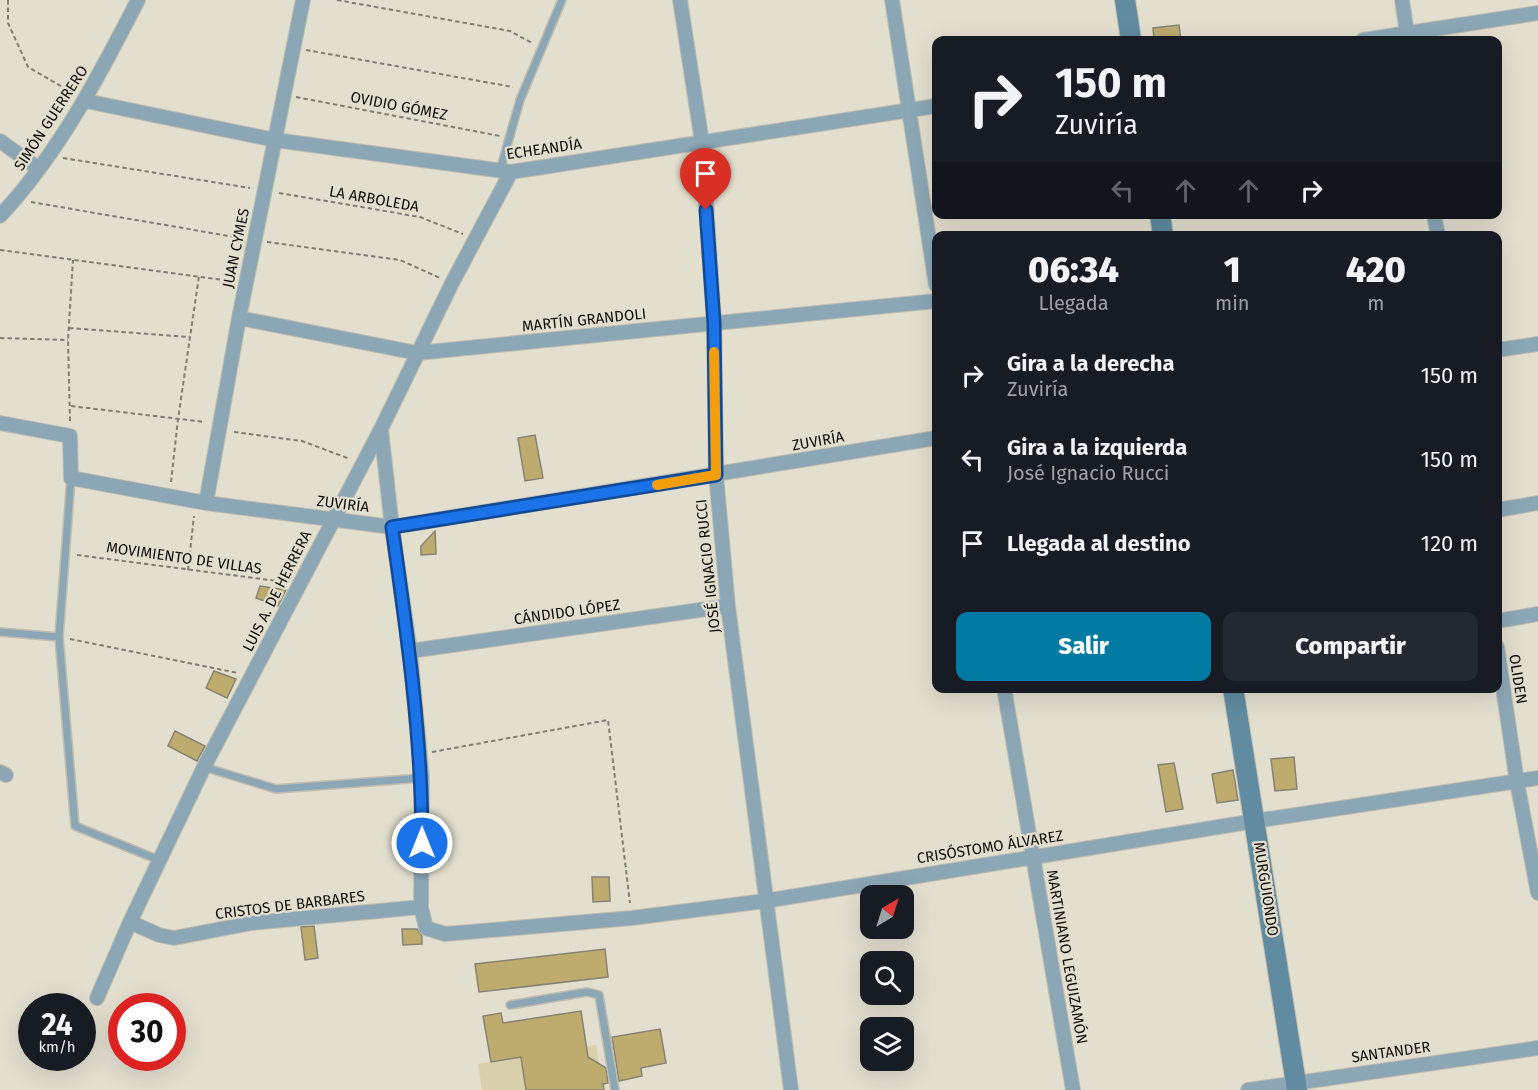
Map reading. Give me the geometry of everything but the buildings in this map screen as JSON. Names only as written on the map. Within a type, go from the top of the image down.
[{"type":"street","name":"SIMÓN GUERRERO","points":[[0,216],[39,169],[86,100],[138,0]]},
{"type":"street","name":"JUAN CYMES","points":[[201,502],[220,427],[239,318],[303,0]]},
{"type":"street","name":"JOSÉ IGNACIO RUCCI","points":[[680,0],[702,142],[714,323],[716,475],[728,606],[791,1090]]},
{"type":"street","points":[[892,0],[932,258]]},
{"type":"street","points":[[1125,0],[1130,36]]},
{"type":"street","points":[[1402,0],[1408,36]]},
{"type":"street","points":[[1418,36],[1538,13]]},
{"type":"street","name":"ECHEANDÍA","points":[[86,100],[275,140],[506,172],[932,107]]},
{"type":"street","points":[[0,141],[39,169]]},
{"type":"street","name":"LUIS A. DE HERRERA","points":[[98,998],[130,922],[204,766],[381,429],[506,172]]},
{"type":"street","name":"MARTÍN GRANDOLI","points":[[239,318],[417,353],[932,301]]},
{"type":"street","points":[[1502,349],[1538,344]]},
{"type":"street","points":[[0,423],[70,436],[71,478]]},
{"type":"street","points":[[381,429],[410,651],[420,754],[422,778],[421,907]]},
{"type":"street","name":"ZUVIRÍA","points":[[71,478],[201,502],[392,527],[932,439]]},
{"type":"street","points":[[1502,509],[1538,503]]},
{"type":"street","name":"CÁNDIDO LÓPEZ","points":[[410,651],[728,606]]},
{"type":"street","points":[[1502,620],[1538,614]]},
{"type":"street","name":"OLIDEN","points":[[1502,681],[1517,782],[1538,892]]},
{"type":"street","name":"MARTINIANO LEGUIZAMÓN","points":[[1005,693],[1073,1090]]},
{"type":"street","name":"MURGUIONDO","points":[[1234,693],[1256,820],[1296,1086]]},
{"type":"street","name":"CRISÓSTOMO ÁLVAREZ","points":[[421,907],[426,928],[445,934],[632,918],[765,901],[1256,820],[1538,778]]},
{"type":"street","name":"CRISTOS DE BARBARES","points":[[130,922],[159,935],[174,938],[252,923],[421,907]]},
{"type":"street","name":"SANTANDER","points":[[1248,1090],[1296,1086],[1538,1048]]},
{"type":"lane","points":[[506,172],[510,138],[524,90],[562,0]]},
{"type":"lane","points":[[71,478],[59,637],[75,826],[159,860]]},
{"type":"lane","points":[[0,632],[59,637]]},
{"type":"lane","points":[[204,766],[276,789],[422,778]]},
{"type":"lane","points":[[510,1005],[587,992],[599,995],[615,1090]]},
{"type":"path","points":[[8,0],[8,22],[28,67],[86,100]]},
{"type":"path","points":[[337,0],[510,31],[540,48]]},
{"type":"path","points":[[294,48],[524,90]]},
{"type":"path","name":"OVIDIO GÓMEZ","points":[[285,95],[510,138]]},
{"type":"path","name":"LA ARBOLEDA","points":[[49,155],[420,217],[475,239]]},
{"type":"path","points":[[16,199],[255,240],[400,260],[452,283]]},
{"type":"path","points":[[0,250],[246,283]]},
{"type":"path","points":[[70,436],[68,340],[73,260]]},
{"type":"path","points":[[170,496],[178,419],[199,276]]},
{"type":"path","points":[[69,328],[190,338]]},
{"type":"path","points":[[0,338],[68,340]]},
{"type":"path","points":[[70,406],[178,419],[302,441],[363,463]]},
{"type":"path","points":[[188,570],[201,502]]},
{"type":"path","name":"MOVIMIENTO DE VILLAS","points":[[65,553],[300,584]]},
{"type":"path","points":[[59,637],[252,676]]},
{"type":"path","points":[[420,754],[608,720],[632,918]]},
{"type":"shaded area","points":[[596,1045],[604,1090],[482,1090],[478,1064]]},
{"type":"slow traffic","points":[[657,485],[716,475],[714,352]]},
{"type":"route","points":[[422,843],[421,766],[410,651],[392,527],[716,475],[714,323],[706,210]]}]
